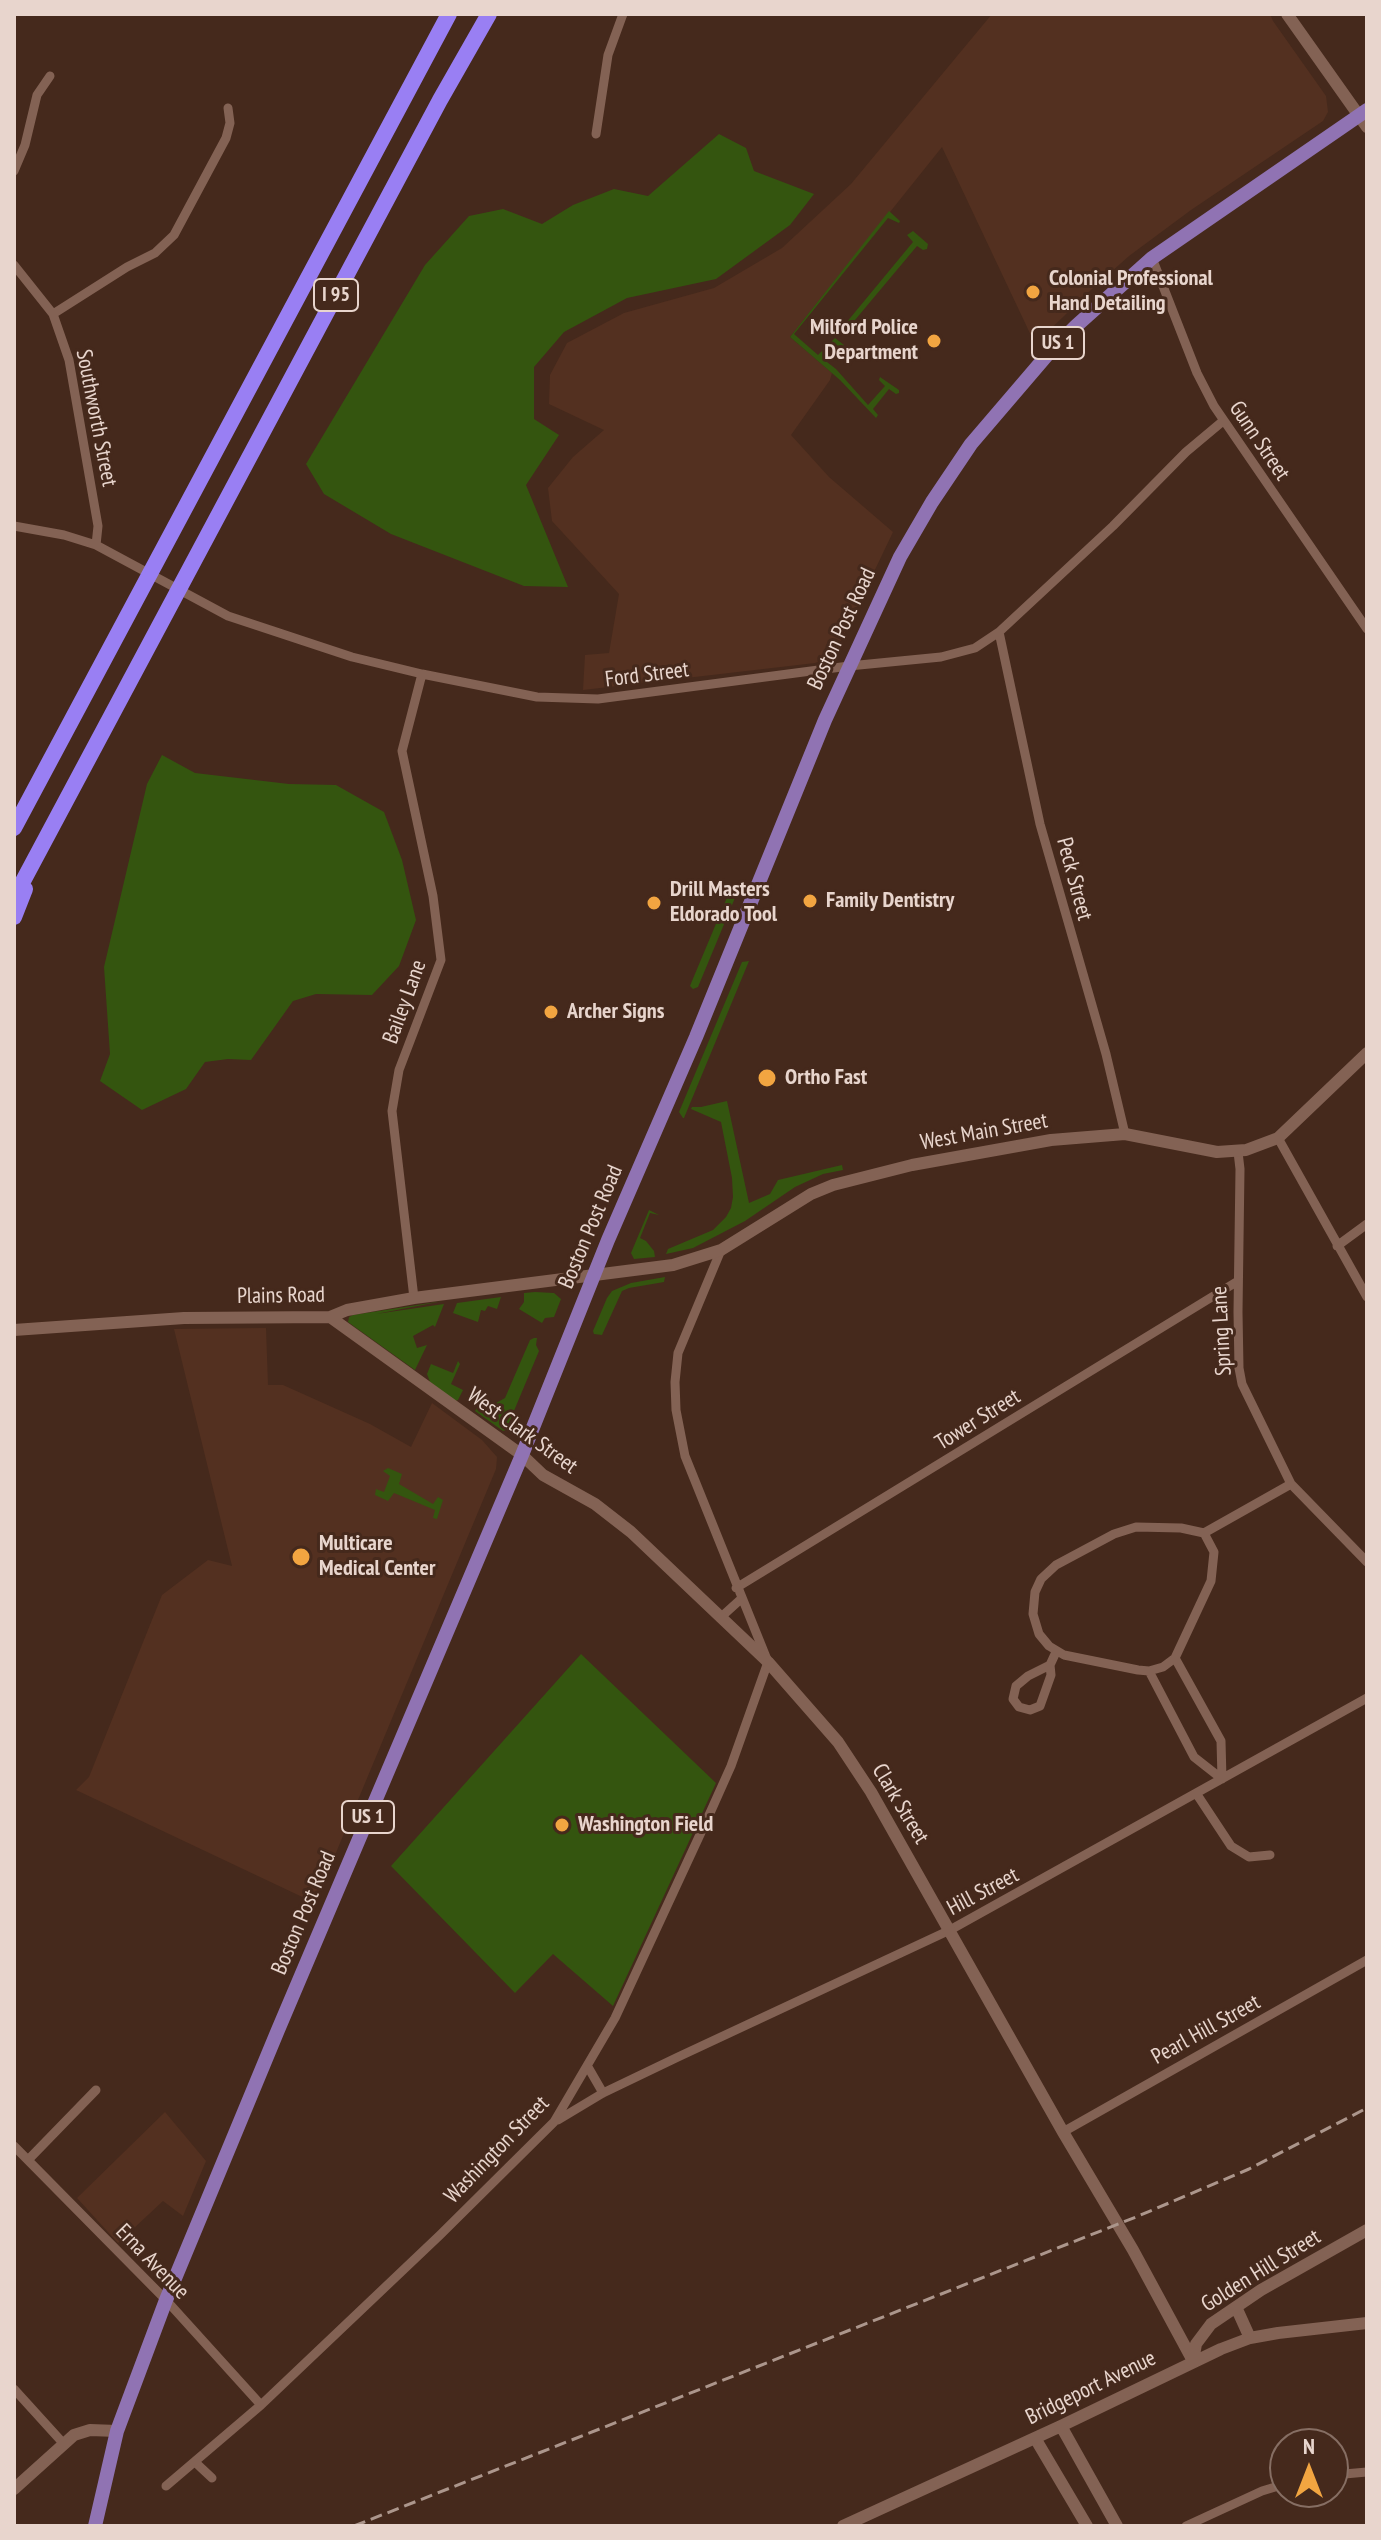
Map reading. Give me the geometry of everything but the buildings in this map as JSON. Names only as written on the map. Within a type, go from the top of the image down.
[{"type":"highway","name":"I 95","points":[[14,828],[449,14]]},
{"type":"highway","name":"I 95","points":[[14,898],[440,100],[489,14]]},
{"type":"highway","points":[[14,917],[48,835]]},
{"type":"main road","points":[[1287,14],[1364,118]]},
{"type":"main road","name":"Boston Post Road","points":[[95,2526],[117,2431],[166,2300],[522,1455],[593,1276],[701,1025],[825,720],[900,557],[971,444],[1062,339],[1152,258],[1364,118]]},
{"type":"main road","name":"West Main Street","points":[[593,1276],[673,1265],[721,1250],[799,1201],[833,1185],[997,1148],[1125,1134],[1217,1152],[1257,1148],[1278,1138],[1367,1053]]},
{"type":"main road","name":"Plains Road","points":[[14,1330],[184,1318],[330,1317],[347,1310],[414,1298],[593,1276]]},
{"type":"main road","name":"West Clark Street","points":[[330,1317],[522,1455],[543,1475],[595,1504],[631,1532],[768,1662]]},
{"type":"main road","name":"Clark Street","points":[[768,1662],[853,1763],[1133,2250],[1193,2361]]},
{"type":"main road","name":"Golden Hill Street","points":[[1193,2361],[1196,2344],[1205,2330],[1236,2307],[1367,2230]]},
{"type":"main road","points":[[1236,2307],[1250,2338]]},
{"type":"main road","name":"Bridgeport Avenue","points":[[843,2526],[1061,2426],[1193,2361],[1250,2338],[1367,2323]]},
{"type":"main road","points":[[1061,2426],[1117,2526]]},
{"type":"main road","points":[[14,2489],[63,2443],[85,2431],[117,2431]]},
{"type":"main road","points":[[1035,2438],[1087,2526]]},
{"type":"street","points":[[596,134],[608,55],[623,14]]},
{"type":"street","points":[[14,171],[25,145],[37,95],[50,76]]},
{"type":"street","points":[[53,314],[155,253],[174,235],[226,138],[230,123],[228,108]]},
{"type":"street","name":"Gunn Street","points":[[1152,258],[1197,373],[1223,421],[1367,629]]},
{"type":"street","name":"Southworth Street","points":[[14,265],[53,314],[69,360],[98,526],[96,545]]},
{"type":"street","name":"Ford Street","points":[[14,526],[64,535],[96,545],[228,616],[352,657],[537,697],[577,700],[620,697],[952,655],[975,648],[999,632],[1113,526],[1177,461],[1223,421]]},
{"type":"street","name":"Peck Street","points":[[999,632],[1040,824],[1106,1054],[1125,1134]]},
{"type":"street","name":"Bailey Lane","points":[[414,1298],[392,1111],[399,1070],[441,960],[433,896],[402,751],[422,674]]},
{"type":"street","points":[[1278,1138],[1367,1297]]},
{"type":"street","name":"Spring Lane","points":[[1238,1152],[1239,1368],[1242,1384],[1291,1484],[1367,1562]]},
{"type":"street","points":[[1337,1246],[1367,1224]]},
{"type":"street","name":"Clark Street","points":[[721,1250],[678,1353],[674,1396],[685,1456],[768,1662]]},
{"type":"street","name":"Tower Street","points":[[736,1588],[1238,1281]]},
{"type":"street","points":[[1204,1533],[1214,1552],[1211,1581],[1175,1658],[1163,1667],[1149,1671],[1097,1663],[1056,1652],[1039,1634],[1033,1614],[1037,1586],[1049,1570],[1114,1534],[1136,1527],[1181,1528],[1204,1533],[1291,1484]]},
{"type":"street","points":[[720,1618],[741,1599]]},
{"type":"street","points":[[1050,1665],[1016,1686],[1013,1699],[1019,1707],[1030,1710],[1040,1706],[1056,1652]]},
{"type":"street","points":[[1175,1658],[1221,1741],[1222,1779]]},
{"type":"street","name":"Washington Street","points":[[166,2486],[261,2405],[554,2122],[588,2067],[632,1984],[731,1766],[768,1662]]},
{"type":"street","points":[[1149,1671],[1194,1757],[1222,1779]]},
{"type":"street","name":"Hill Street","points":[[554,2122],[603,2093],[950,1930],[1367,1698]]},
{"type":"street","points":[[1196,1793],[1231,1846],[1249,1857],[1270,1855]]},
{"type":"street","name":"Pearl Hill Street","points":[[1063,2132],[1367,1960]]},
{"type":"street","points":[[588,2067],[603,2093]]},
{"type":"street","points":[[28,2160],[96,2090]]},
{"type":"street","name":"Erna Avenue","points":[[14,2146],[166,2300],[261,2405]]},
{"type":"street","points":[[14,2389],[63,2443]]},
{"type":"street","points":[[196,2463],[212,2478]]},
{"type":"street","points":[[1186,2526],[1269,2489]]},
{"type":"shaded area","points":[[992,14],[1270,14],[1326,96],[1328,112],[1323,121],[1129,256],[1035,344],[942,147],[790,337],[832,373],[791,435],[829,477],[893,532],[839,645],[826,658],[815,663],[583,690],[585,655],[609,653],[619,594],[552,521],[548,488],[573,457],[604,430],[549,404],[550,375],[567,343],[624,313],[714,288],[782,248],[851,184]]},
{"type":"shaded area","points":[[266,1328],[268,1385],[283,1385],[370,1424],[411,1447],[432,1403],[482,1440],[497,1457],[496,1469],[315,1903],[76,1790],[89,1777],[162,1595],[208,1560],[232,1566],[174,1329]]},
{"type":"shaded area","points":[[165,2112],[206,2161],[183,2216],[163,2201],[118,2243],[77,2198]]},
{"type":"green space","points":[[719,134],[746,148],[754,171],[814,194],[790,225],[716,279],[627,298],[564,332],[534,367],[534,419],[559,435],[526,485],[568,587],[524,586],[391,534],[324,494],[306,464],[425,265],[469,216],[503,209],[542,224],[573,205],[614,189],[648,196]]},
{"type":"green space","points":[[889,211],[899,223],[888,218],[794,334],[818,355],[835,338],[844,345],[842,349],[835,344],[823,359],[868,405],[885,386],[880,377],[899,390],[896,394],[889,389],[873,409],[878,415],[876,418],[840,380],[790,337]]},
{"type":"green space","points":[[913,231],[928,244],[927,249],[917,246],[850,326],[856,332],[853,335],[836,319],[840,318],[846,323],[913,242],[907,235]]},
{"type":"green space","points":[[162,755],[195,773],[289,784],[336,785],[384,812],[402,860],[416,920],[399,966],[372,995],[316,994],[293,1001],[251,1060],[205,1062],[186,1089],[142,1110],[100,1081],[110,1054],[104,967],[147,784]]},
{"type":"green space","points":[[731,888],[736,889],[737,893],[698,987],[693,989],[690,986]]},
{"type":"green space","points":[[749,961],[683,1118],[679,1112],[742,962]]},
{"type":"green space","points":[[727,1101],[749,1203],[770,1194],[778,1180],[842,1165],[843,1170],[823,1174],[795,1187],[745,1221],[693,1248],[666,1254],[668,1249],[713,1230],[731,1208],[732,1178],[721,1122],[691,1109]]},
{"type":"green space","points":[[649,1210],[659,1215],[650,1213],[640,1238],[654,1251],[655,1257],[634,1259],[631,1253]]},
{"type":"green space","points":[[665,1277],[664,1282],[622,1291],[602,1335],[594,1334],[612,1291],[631,1283]]},
{"type":"green space","points":[[524,1293],[554,1293],[561,1299],[554,1317],[545,1318],[542,1323],[519,1309],[524,1302]]},
{"type":"green space","points":[[501,1297],[497,1309],[488,1306],[485,1311],[481,1310],[478,1322],[453,1313],[457,1303]]},
{"type":"green space","points":[[443,1301],[376,1314],[444,1304],[435,1327],[433,1325],[413,1336],[417,1348],[427,1345],[415,1370],[348,1322],[353,1315]]},
{"type":"green space","points":[[537,1338],[539,1351],[503,1431],[475,1411],[481,1402],[496,1403],[505,1398],[530,1340]]},
{"type":"green space","points":[[458,1361],[460,1364],[451,1384],[463,1390],[455,1401],[430,1382],[427,1374],[431,1364],[453,1373]]},
{"type":"green space","points":[[388,1468],[402,1474],[399,1484],[433,1504],[438,1497],[443,1500],[437,1519],[433,1518],[435,1510],[394,1493],[388,1501],[375,1495],[376,1489],[384,1492],[390,1476],[383,1471]]},
{"type":"green space","name":"Washington Field","points":[[581,1654],[716,1783],[613,2006],[553,1954],[515,1993],[391,1866]]},
{"type":"railway","points":[[354,2526],[1136,2217],[1249,2169],[1367,2108]]},
{"type":"place","name":"Colonial Professional Hand Detailing","points":[[1033,292]]},
{"type":"place","name":"Milford Police Department","points":[[934,341]]},
{"type":"place","name":"Family Dentistry","points":[[810,901]]},
{"type":"place","name":"Drill Masters Eldorado Tool","points":[[654,903]]},
{"type":"place","name":"Archer Signs","points":[[551,1012]]},
{"type":"place","name":"Ortho Fast","points":[[767,1078]]},
{"type":"place","name":"Multicare Medical Center","points":[[301,1557]]},
{"type":"place","name":"Washington Field","points":[[562,1825]]}]
